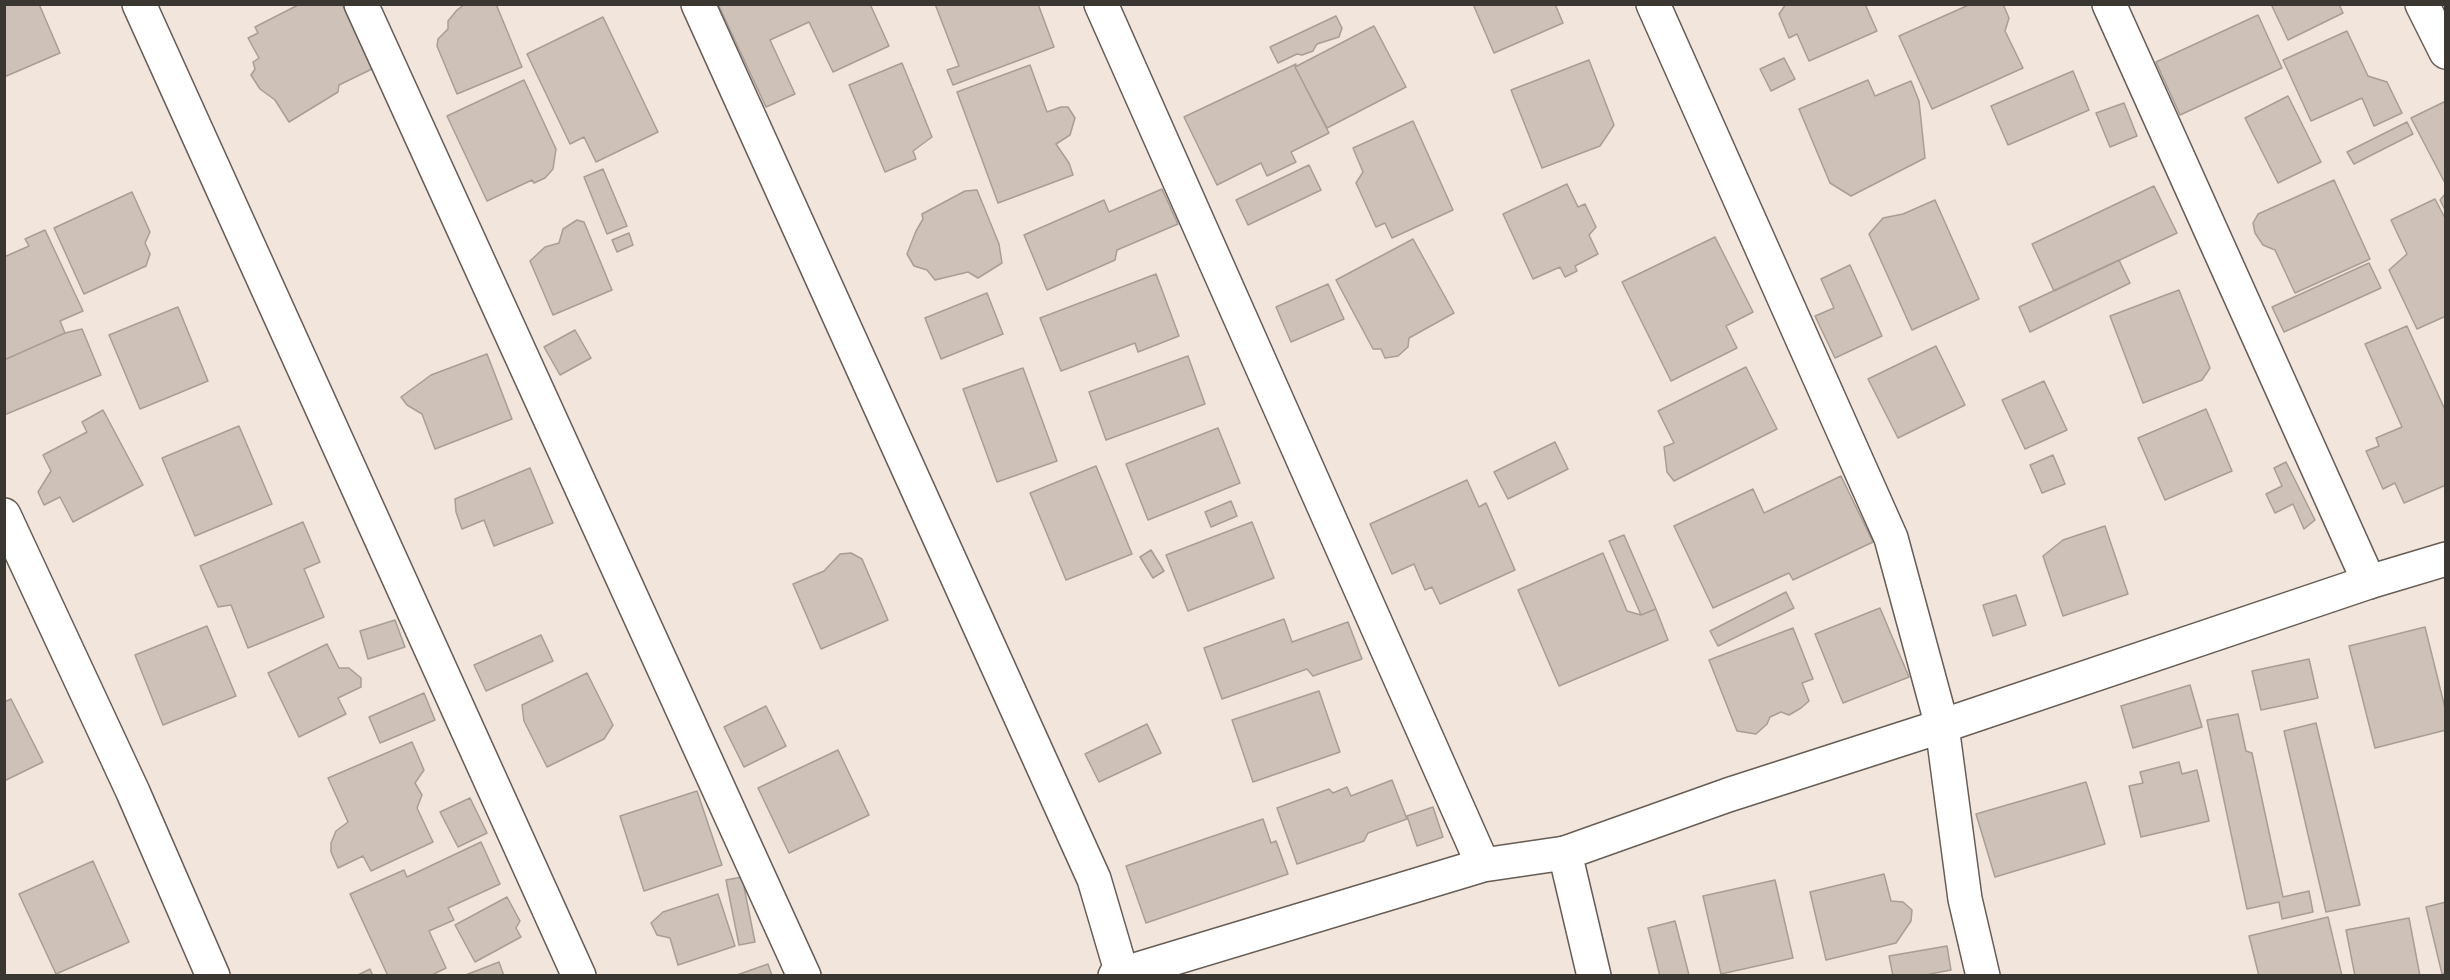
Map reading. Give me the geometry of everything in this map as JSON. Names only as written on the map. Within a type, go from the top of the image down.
[{"type":"street","points":[[139,4],[579,975]]},
{"type":"street","points":[[360,4],[804,975]]},
{"type":"street","points":[[698,4],[1094,879],[1119,974],[1483,865],[1565,853],[1728,795],[1942,726],[2369,582],[2445,560]]},
{"type":"street","points":[[1101,4],[1483,865]]},
{"type":"street","points":[[1653,4],[1891,538],[1942,726],[1965,899],[1983,975]]},
{"type":"street","points":[[2109,4],[2369,582]]},
{"type":"street","points":[[2422,4],[2445,52]]},
{"type":"street","points":[[4,515],[134,792],[213,975]]},
{"type":"street","points":[[1565,853],[1594,975]]},
{"type":"building","points":[[4,4],[39,4],[60,53],[4,77]]},
{"type":"building","points":[[300,4],[342,4],[374,68],[339,85],[338,92],[289,122],[275,100],[260,89],[251,75],[255,69],[253,62],[259,58],[248,38],[258,33],[255,27]]},
{"type":"building","points":[[465,4],[496,4],[522,67],[457,94],[437,46],[438,39],[448,29],[448,21]]},
{"type":"building","points":[[718,4],[870,4],[889,46],[833,72],[809,22],[770,40],[795,94],[766,107]]},
{"type":"building","points":[[935,4],[1038,4],[1054,47],[953,85],[947,70],[959,66]]},
{"type":"building","points":[[1473,4],[1555,4],[1563,23],[1494,53]]},
{"type":"building","points":[[1786,4],[1865,4],[1877,31],[1809,61],[1797,34],[1789,38],[1779,14]]},
{"type":"building","points":[[1971,4],[2003,4],[2009,18],[2005,31],[2023,68],[1932,109],[1899,36]]},
{"type":"building","points":[[2271,4],[2339,4],[2343,13],[2288,40]]},
{"type":"building","points":[[2258,15],[2282,68],[2180,115],[2156,62]]},
{"type":"building","points":[[1336,16],[1342,28],[1339,37],[1317,44],[1313,51],[1302,55],[1297,54],[1278,63],[1270,47]]},
{"type":"building","points":[[603,17],[658,132],[596,162],[584,137],[570,144],[527,54]]},
{"type":"building","points":[[1374,26],[1406,87],[1327,128],[1295,67]]},
{"type":"building","points":[[2347,31],[2368,76],[2387,82],[2402,113],[2374,126],[2362,98],[2311,121],[2283,60]]},
{"type":"building","points":[[1784,58],[1795,79],[1771,91],[1760,69]]},
{"type":"building","points":[[1589,60],[1614,125],[1600,146],[1542,168],[1511,90]]},
{"type":"building","points":[[902,63],[932,137],[913,151],[916,159],[885,172],[849,85]]},
{"type":"building","points":[[1296,64],[1295,67],[1329,133],[1291,152],[1296,162],[1267,176],[1261,163],[1217,185],[1184,117]]},
{"type":"building","points":[[1030,65],[1047,112],[1068,107],[1075,118],[1070,135],[1056,144],[1069,163],[1073,175],[998,203],[957,92]]},
{"type":"building","points":[[2073,71],[2089,110],[2008,145],[1991,106]]},
{"type":"building","points":[[524,80],[556,149],[553,169],[545,178],[534,183],[532,180],[487,201],[447,116]]},
{"type":"building","points":[[1868,80],[1875,96],[1911,81],[1919,101],[1925,158],[1851,196],[1830,183],[1799,109]]},
{"type":"building","points":[[2288,96],[2321,162],[2278,183],[2245,118]]},
{"type":"building","points":[[2446,101],[2446,185],[2411,118]]},
{"type":"building","points":[[2124,103],[2137,136],[2110,147],[2096,113]]},
{"type":"building","points":[[1413,121],[1453,210],[1392,238],[1385,223],[1376,227],[1356,183],[1363,172],[1353,148]]},
{"type":"building","points":[[2407,122],[2413,134],[2354,164],[2347,152]]},
{"type":"building","points":[[1309,165],[1321,190],[1248,225],[1236,200]]},
{"type":"building","points":[[603,169],[627,226],[607,234],[584,177]]},
{"type":"building","points":[[2334,180],[2370,259],[2295,293],[2275,250],[2263,245],[2255,233],[2253,223],[2258,214]]},
{"type":"building","points":[[1567,184],[1578,207],[1585,204],[1596,227],[1589,235],[1598,254],[1575,266],[1577,271],[1565,277],[1560,267],[1533,279],[1503,214]]},
{"type":"building","points":[[2154,186],[2177,233],[2054,291],[2032,244]]},
{"type":"building","points":[[1162,189],[1178,224],[1117,250],[1115,260],[1047,290],[1024,235],[1104,200],[1109,212]]},
{"type":"building","points":[[977,190],[999,244],[1002,263],[978,278],[968,272],[935,280],[927,270],[914,266],[907,254],[923,219],[922,214],[965,191]]},
{"type":"building","points":[[132,192],[150,232],[145,243],[150,254],[146,266],[84,294],[54,228]]},
{"type":"building","points":[[2446,193],[2446,212],[2440,200]]},
{"type":"building","points":[[2435,199],[2446,220],[2446,316],[2417,329],[2389,270],[2407,254],[2391,220]]},
{"type":"building","points":[[1935,200],[1979,299],[1912,330],[1869,234],[1883,218],[1903,214]]},
{"type":"building","points":[[577,220],[584,222],[612,290],[553,315],[530,261],[545,247],[559,243],[563,229]]},
{"type":"building","points":[[45,230],[83,311],[60,321],[65,333],[4,360],[4,257],[29,246],[25,239]]},
{"type":"building","points":[[629,233],[633,245],[617,252],[612,240]]},
{"type":"building","points":[[1715,237],[1753,312],[1726,326],[1737,348],[1671,381],[1622,282]]},
{"type":"building","points":[[1413,239],[1454,313],[1409,338],[1408,347],[1398,356],[1385,358],[1381,349],[1373,349],[1336,280]]},
{"type":"building","points":[[2119,260],[2130,283],[2030,332],[2019,307]]},
{"type":"building","points":[[2369,263],[2381,288],[2284,332],[2272,307]]},
{"type":"building","points":[[1850,265],[1882,336],[1835,358],[1815,316],[1834,308],[1821,279]]},
{"type":"building","points":[[1156,274],[1179,336],[1138,352],[1135,343],[1061,371],[1040,318]]},
{"type":"building","points":[[1328,284],[1344,319],[1291,342],[1276,307]]},
{"type":"building","points":[[2179,290],[2210,368],[2202,380],[2143,403],[2110,316]]},
{"type":"building","points":[[987,293],[1003,334],[941,359],[925,318]]},
{"type":"building","points":[[178,307],[208,381],[140,409],[109,335]]},
{"type":"building","points":[[2407,326],[2446,412],[2446,485],[2404,503],[2395,483],[2383,489],[2366,451],[2379,446],[2376,438],[2402,427],[2365,344]]},
{"type":"building","points":[[82,329],[101,375],[4,415],[4,360],[65,333]]},
{"type":"building","points":[[575,330],[591,358],[560,375],[544,347]]},
{"type":"building","points":[[1936,346],[1965,405],[1898,438],[1868,379]]},
{"type":"building","points":[[487,354],[512,419],[435,449],[422,414],[407,405],[401,397],[431,375]]},
{"type":"building","points":[[1188,356],[1205,404],[1106,440],[1089,392]]},
{"type":"building","points":[[1746,367],[1777,429],[1674,481],[1667,472],[1664,447],[1674,443],[1658,411]]},
{"type":"building","points":[[1023,368],[1057,461],[997,482],[963,389]]},
{"type":"building","points":[[2044,381],[2067,430],[2025,449],[2002,400]]},
{"type":"building","points":[[2206,409],[2232,471],[2165,500],[2138,438]]},
{"type":"building","points":[[103,410],[143,485],[73,522],[60,497],[44,505],[38,492],[51,471],[43,455],[87,432],[82,422]]},
{"type":"building","points":[[239,426],[272,504],[195,536],[162,458]]},
{"type":"building","points":[[1218,428],[1240,483],[1148,520],[1126,464]]},
{"type":"building","points":[[1555,442],[1568,469],[1508,499],[1494,472]]},
{"type":"building","points":[[2053,455],[2065,484],[2042,493],[2030,465]]},
{"type":"building","points":[[2286,462],[2315,520],[2304,529],[2293,504],[2275,513],[2266,494],[2282,486],[2274,468]]},
{"type":"building","points":[[1096,466],[1132,554],[1066,580],[1030,493]]},
{"type":"building","points":[[530,468],[553,523],[494,546],[484,520],[462,529],[456,512],[455,499]]},
{"type":"building","points":[[1841,476],[1873,542],[1793,580],[1789,573],[1713,608],[1674,526],[1753,489],[1764,513]]},
{"type":"building","points":[[1467,480],[1479,507],[1486,503],[1515,570],[1440,604],[1432,587],[1425,590],[1414,564],[1392,574],[1370,524]]},
{"type":"building","points":[[1231,501],[1237,516],[1211,527],[1205,512]]},
{"type":"building","points":[[303,522],[320,562],[304,569],[324,617],[248,648],[231,605],[218,607],[200,566]]},
{"type":"building","points":[[1252,522],[1274,578],[1188,611],[1166,555]]},
{"type":"building","points":[[2105,526],[2128,594],[2063,616],[2043,556],[2063,540]]},
{"type":"building","points":[[1624,535],[1656,609],[1641,615],[1609,541]]},
{"type":"building","points":[[1151,550],[1164,571],[1153,578],[1140,557]]},
{"type":"building","points":[[851,553],[862,559],[888,620],[821,649],[793,584],[824,571],[840,554]]},
{"type":"building","points":[[1603,553],[1627,611],[1641,615],[1656,609],[1668,640],[1559,686],[1518,590]]},
{"type":"building","points":[[1786,592],[1794,608],[1718,646],[1710,631]]},
{"type":"building","points":[[2016,595],[2026,625],[1993,636],[1983,605]]},
{"type":"building","points":[[1880,608],[1909,677],[1843,703],[1815,634]]},
{"type":"building","points":[[1284,619],[1292,642],[1348,622],[1362,659],[1313,676],[1307,669],[1222,699],[1204,648]]},
{"type":"building","points":[[395,620],[405,647],[368,659],[360,631]]},
{"type":"building","points":[[207,626],[236,696],[163,725],[135,655]]},
{"type":"building","points":[[2425,627],[2446,712],[2446,730],[2375,748],[2349,646]]},
{"type":"building","points":[[1793,628],[1813,679],[1802,683],[1809,701],[1789,715],[1781,712],[1770,717],[1767,724],[1756,734],[1737,731],[1709,660]]},
{"type":"building","points":[[541,635],[553,661],[486,691],[474,665]]},
{"type":"building","points":[[327,644],[339,668],[349,668],[361,678],[361,687],[338,698],[346,714],[299,737],[268,673]]},
{"type":"building","points":[[2309,659],[2318,698],[2261,710],[2252,671]]},
{"type":"building","points":[[587,673],[613,725],[604,739],[547,767],[524,721],[522,705]]},
{"type":"building","points":[[2190,685],[2202,727],[2133,748],[2121,706]]},
{"type":"building","points":[[1319,691],[1340,752],[1253,782],[1232,720]]},
{"type":"building","points":[[424,693],[435,720],[380,743],[369,717]]},
{"type":"building","points":[[11,699],[43,762],[4,781],[4,702]]},
{"type":"building","points":[[766,706],[786,746],[744,767],[724,727]]},
{"type":"building","points":[[2238,714],[2246,751],[2252,753],[2283,897],[2309,891],[2313,912],[2282,919],[2279,902],[2247,909],[2207,720]]},
{"type":"building","points":[[2316,723],[2360,905],[2326,912],[2284,731]]},
{"type":"building","points":[[1147,724],[1161,753],[1099,782],[1085,754]]},
{"type":"building","points":[[412,742],[424,770],[415,783],[422,795],[417,808],[433,842],[371,871],[363,856],[338,868],[331,852],[331,843],[336,831],[348,822],[328,778]]},
{"type":"building","points":[[838,750],[869,815],[789,853],[758,788]]},
{"type":"building","points":[[2179,762],[2182,774],[2197,770],[2209,821],[2141,837],[2129,786],[2143,783],[2140,772]]},
{"type":"building","points":[[1392,780],[1407,819],[1368,833],[1364,841],[1297,864],[1277,808],[1329,789],[1333,793],[1347,787],[1351,796]]},
{"type":"building","points":[[2086,782],[2105,844],[1995,877],[1976,814]]},
{"type":"building","points":[[697,791],[722,865],[644,891],[620,816]]},
{"type":"building","points":[[470,798],[487,833],[458,847],[440,812]]},
{"type":"building","points":[[1433,807],[1443,837],[1417,846],[1407,816]]},
{"type":"building","points":[[1263,819],[1271,843],[1276,841],[1288,874],[1146,923],[1126,866]]},
{"type":"building","points":[[481,842],[500,884],[448,908],[454,920],[429,931],[446,968],[430,976],[388,976],[350,894],[404,870],[407,877]]},
{"type":"building","points":[[93,861],[129,942],[56,974],[19,894]]},
{"type":"building","points":[[1884,874],[1891,901],[1903,902],[1912,910],[1911,921],[1896,943],[1826,960],[1810,892]]},
{"type":"building","points":[[742,877],[755,942],[739,945],[726,880]]},
{"type":"building","points":[[1775,880],[1793,958],[1721,974],[1703,896]]},
{"type":"building","points":[[718,894],[735,946],[678,965],[670,938],[657,935],[651,923],[663,912]]},
{"type":"building","points":[[507,897],[520,921],[516,928],[521,937],[475,962],[455,925]]},
{"type":"building","points":[[2446,902],[2446,973],[2442,974],[2426,907]]},
{"type":"building","points":[[2328,917],[2342,976],[2259,976],[2249,936]]},
{"type":"building","points":[[2409,918],[2420,976],[2355,976],[2346,930]]},
{"type":"building","points":[[1675,921],[1689,975],[1660,976],[1648,928]]},
{"type":"building","points":[[1947,946],[1951,970],[1920,976],[1893,976],[1889,956]]},
{"type":"building","points":[[499,962],[504,976],[463,976]]},
{"type":"building","points":[[768,964],[772,976],[734,976]]},
{"type":"building","points":[[370,969],[373,976],[356,976]]}]
